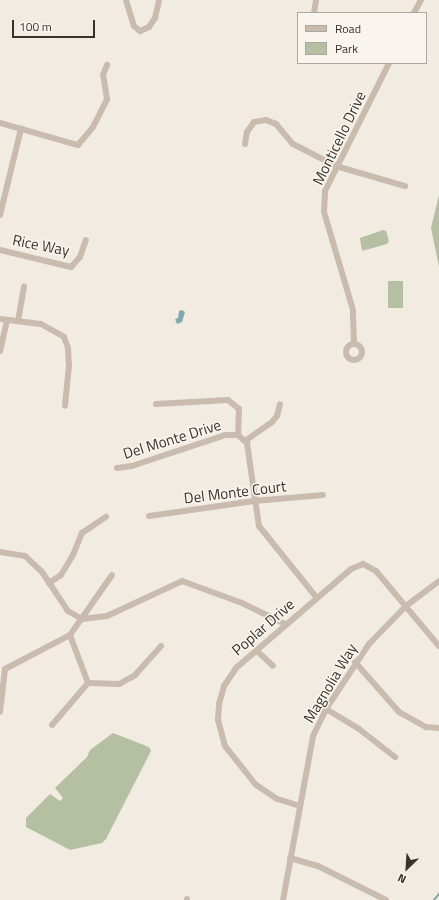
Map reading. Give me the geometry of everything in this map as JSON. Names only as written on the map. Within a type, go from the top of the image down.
[{"type":"street","points":[[126,0],[134,26],[140,31],[149,27],[155,18],[159,0]]},
{"type":"street","points":[[314,12],[316,0]]},
{"type":"street","points":[[414,12],[420,0]]},
{"type":"street","name":"Monticello Drive","points":[[354,343],[353,310],[324,212],[325,191],[336,166],[388,64]]},
{"type":"street","points":[[0,123],[78,145],[93,127],[107,99],[103,75],[107,65]]},
{"type":"street","points":[[245,144],[247,132],[254,122],[266,120],[276,124],[293,144],[336,166],[405,186]]},
{"type":"street","points":[[0,215],[21,130]]},
{"type":"street","name":"Rice Way","points":[[0,250],[71,266],[80,257],[86,240]]},
{"type":"street","points":[[18,322],[24,287]]},
{"type":"street","points":[[0,319],[41,324],[64,337],[68,348],[69,365],[65,406]]},
{"type":"street","points":[[0,351],[7,321]]},
{"type":"street","points":[[156,404],[228,400],[239,409],[238,435]]},
{"type":"street","points":[[280,404],[277,416],[272,422],[245,441],[256,518],[264,536],[316,597]]},
{"type":"street","name":"Del Monte Drive","points":[[117,468],[132,466],[225,435],[238,435],[245,441]]},
{"type":"street","name":"Del Monte Court","points":[[149,516],[254,501],[323,495]]},
{"type":"street","points":[[49,583],[61,574],[73,555],[82,533],[106,517]]},
{"type":"street","points":[[0,552],[25,556],[49,583],[68,611],[82,619],[107,616],[182,581],[242,603],[285,624]]},
{"type":"street","name":"Poplar Drive","points":[[300,806],[277,799],[256,785],[229,751],[220,734],[219,704],[224,686],[236,668],[350,569],[363,564],[376,570],[439,646]]},
{"type":"street","points":[[0,712],[5,669],[70,635],[112,575]]},
{"type":"street","name":"Magnolia Way","points":[[283,900],[313,736],[326,709],[355,662],[369,644],[406,606],[439,581]]},
{"type":"street","points":[[70,635],[88,683]]},
{"type":"street","points":[[88,683],[118,684],[135,676],[161,646]]},
{"type":"street","points":[[256,650],[273,666]]},
{"type":"street","points":[[355,662],[399,712],[426,727],[439,728]]},
{"type":"street","points":[[52,725],[88,683]]},
{"type":"street","points":[[326,709],[359,729],[394,758]]},
{"type":"street","points":[[290,858],[318,866],[386,900]]},
{"type":"green space","points":[[439,195],[439,267],[431,228]]},
{"type":"green space","points":[[383,230],[386,231],[389,241],[387,244],[362,251],[360,238]]},
{"type":"green space","points":[[388,281],[403,281],[403,308],[388,308]]},
{"type":"green space","points":[[113,733],[149,747],[151,751],[106,839],[102,843],[70,850],[26,827],[26,818],[50,794],[60,801],[63,798],[55,788],[87,757],[90,750]]},
{"type":"water","points":[[182,310],[185,312],[182,322],[177,324],[175,319],[178,318],[179,311]]},
{"type":"waterway","points":[[434,900],[439,894]]}]
